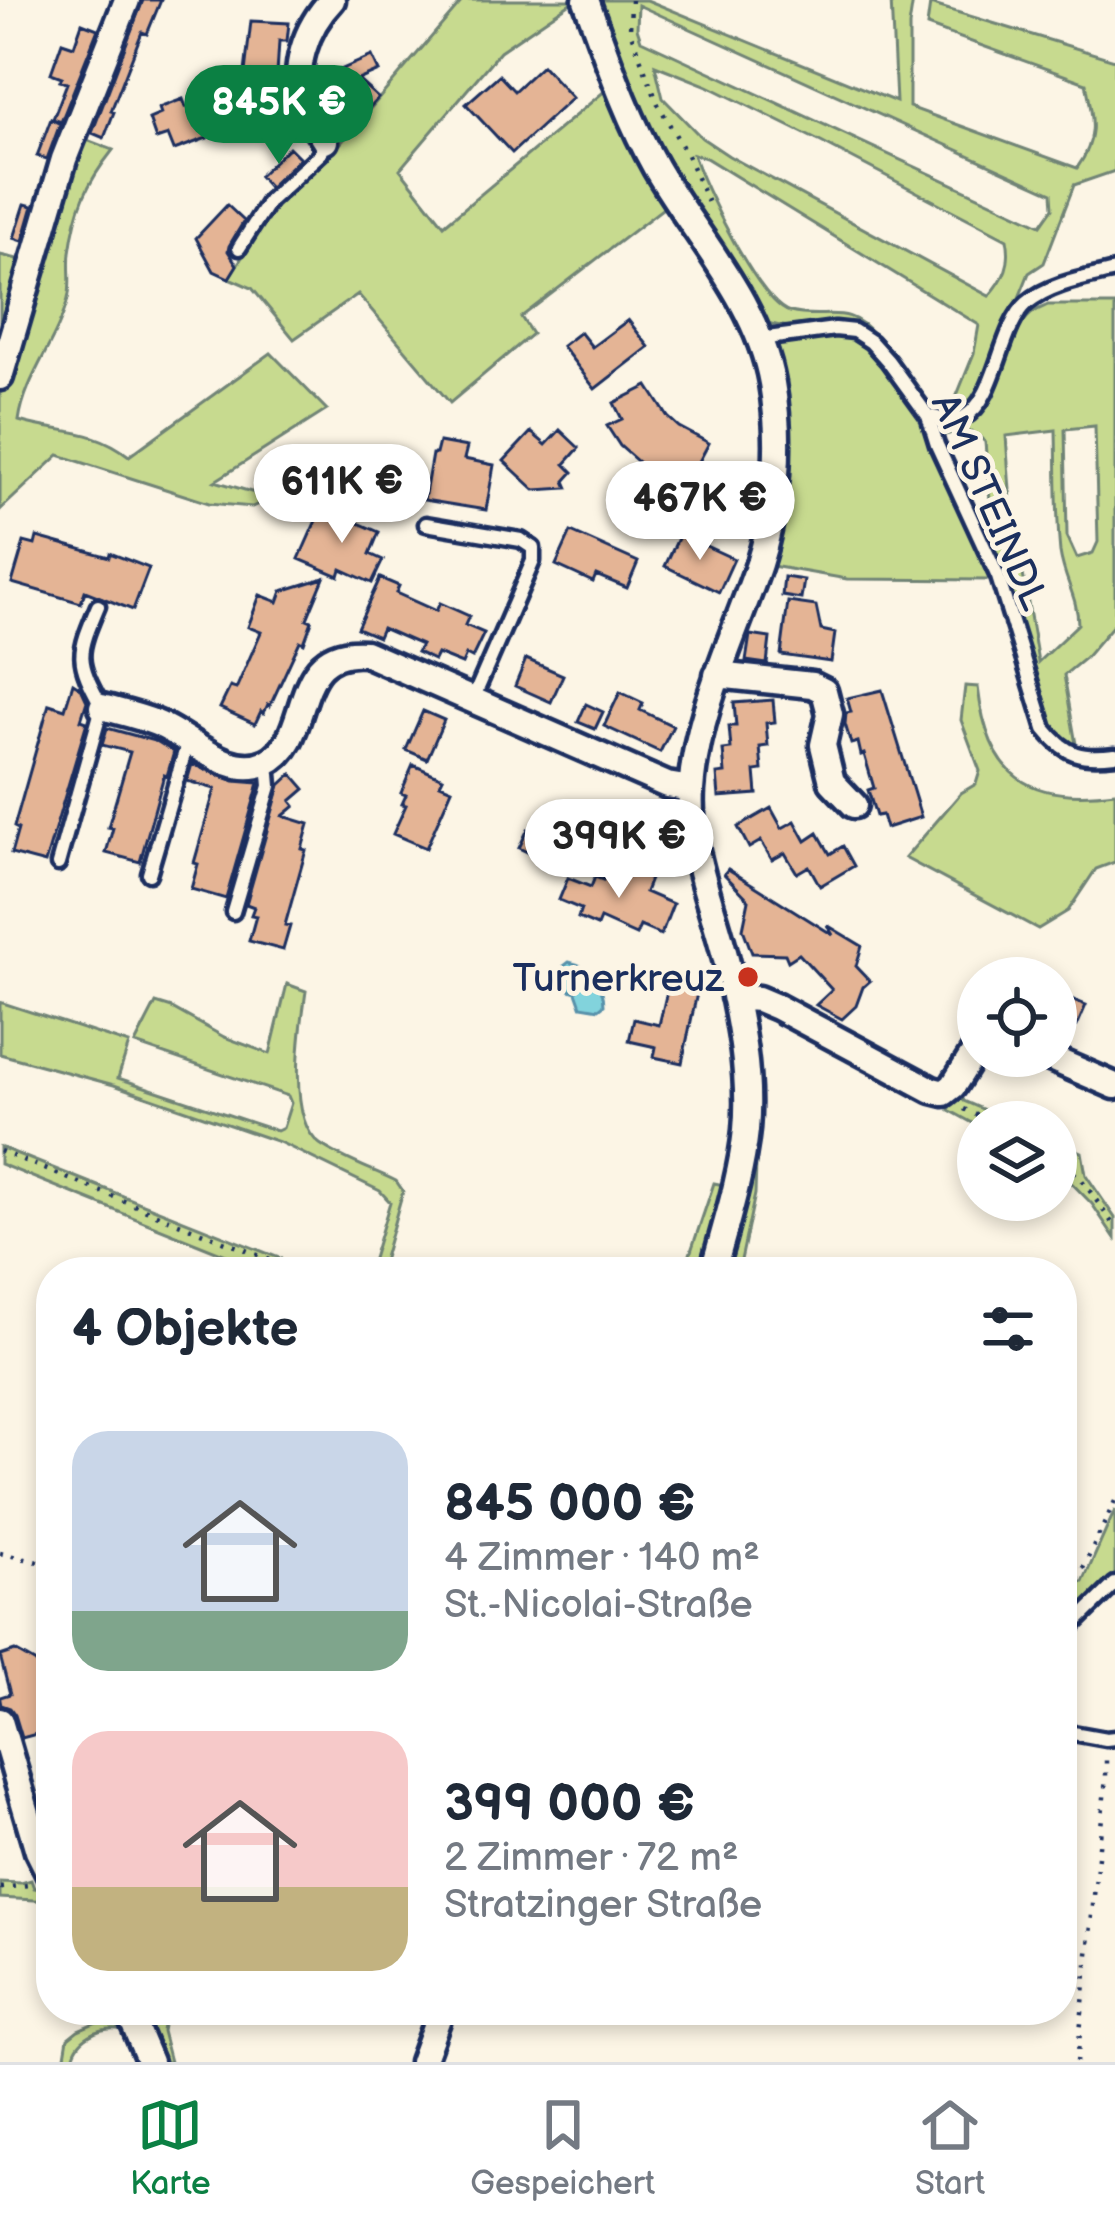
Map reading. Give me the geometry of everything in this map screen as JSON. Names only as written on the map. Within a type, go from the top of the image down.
[{"type":"street","points":[[0,377],[64,159],[127,0]]},
{"type":"street","points":[[325,141],[305,106],[300,64],[317,16],[332,0]]},
{"type":"street","points":[[586,0],[639,135],[740,298],[760,339],[772,381],[776,461],[771,518],[717,675],[691,789],[692,836],[734,998],[747,1081],[746,1130],[716,1257]]},
{"type":"street","points":[[102,707],[158,724],[224,760],[247,766],[268,762],[284,748],[314,678],[334,655],[365,652],[667,784],[691,789]]},
{"type":"street","points":[[717,675],[812,685],[824,692],[830,714],[823,745],[832,782],[854,805]]},
{"type":"street","points":[[734,998],[758,999],[777,1007],[932,1090],[944,1093],[959,1077]]},
{"type":"street","points":[[1077,1069],[1115,1086]]},
{"type":"street","points":[[0,1721],[36,1844]]},
{"type":"street","points":[[134,2025],[150,2062]]},
{"type":"street","points":[[422,2062],[436,2025]]},
{"type":"lane","points":[[238,248],[269,202],[321,153],[325,141]]},
{"type":"lane","points":[[928,416],[951,420],[971,412],[992,379],[1024,305],[1076,280],[1115,272]]},
{"type":"lane","name":"AM STEINDL","points":[[760,339],[835,328],[854,331],[889,361],[928,416],[998,578],[1045,729],[1075,755],[1115,755]]},
{"type":"lane","points":[[426,524],[521,540],[533,548],[533,561],[472,700]]},
{"type":"lane","points":[[58,864],[102,707],[81,662],[98,606]]},
{"type":"lane","points":[[149,874],[188,741]]},
{"type":"lane","points":[[233,912],[270,787],[268,762]]},
{"type":"lane","points":[[1077,1621],[1115,1584]]},
{"type":"lane","points":[[1077,1734],[1110,1739]]},
{"type":"path","points":[[632,0],[630,31],[644,70],[712,213]]},
{"type":"path","points":[[353,461],[394,491],[426,524]]},
{"type":"path","points":[[944,1093],[957,1105]]},
{"type":"path","points":[[0,1151],[263,1257]]},
{"type":"path","points":[[1077,1175],[1115,1227]]},
{"type":"path","points":[[1077,1580],[1115,1501]]},
{"type":"path","points":[[0,1553],[36,1561]]},
{"type":"path","points":[[1077,2062],[1110,1739]]},
{"type":"path","points":[[0,1888],[36,1882]]},
{"type":"green space","points":[[463,0],[572,2],[500,51],[400,169],[444,225],[607,89],[632,150],[666,206],[521,317],[532,334],[450,403],[358,294],[294,339],[252,288],[229,278],[274,206],[335,150]]},
{"type":"green space","points":[[599,0],[647,0],[896,102],[891,0],[913,0],[909,107],[1077,168],[1091,137],[1086,83],[927,26],[930,4],[1115,60],[1115,171],[1074,185],[1044,263],[1029,273],[987,377],[969,407],[949,415],[974,353],[979,325],[693,154],[734,242],[778,304],[790,312],[856,319],[876,337],[845,325],[767,323],[657,145]],"holes":[[[638,5],[1052,193],[1053,208],[1041,225],[641,40]],[[655,65],[708,86],[1007,239],[1008,263],[999,283],[989,296],[729,156],[702,138],[663,98]]]},
{"type":"green space","points":[[79,137],[113,150],[79,209],[70,252],[68,299],[19,421],[102,440],[129,456],[271,353],[327,410],[215,481],[271,498],[252,507],[209,503],[59,455],[0,510],[0,255],[43,265]]},
{"type":"green space","points":[[1048,305],[1115,305],[1115,623],[1064,675],[1077,750],[1050,726],[1016,612],[995,561],[985,442],[970,432],[941,436],[939,426],[955,424],[979,411],[1022,325]],"holes":[[[1095,426],[1098,542],[1093,553],[1077,558],[1067,536],[1065,429]],[[1056,430],[1060,552],[1078,624],[1038,662],[1011,504],[1006,436]]]},
{"type":"green space","points":[[852,337],[867,347],[922,421],[992,580],[847,579],[772,566],[791,455],[787,401],[774,344]]},
{"type":"green space","points":[[965,686],[978,687],[991,743],[1017,777],[1058,793],[1115,792],[1115,862],[1096,869],[1068,911],[1038,929],[905,858],[961,793],[976,784],[980,771],[961,720]]},
{"type":"green space","points":[[287,984],[306,991],[298,1072],[303,1115],[320,1144],[396,1181],[403,1191],[384,1257],[374,1257],[390,1202],[380,1191],[279,1142],[114,1085],[0,1054],[0,1002],[129,1044],[118,1078],[277,1131],[283,1128],[291,1103],[288,1096],[135,1044],[156,1003],[270,1054]]},
{"type":"green space","points":[[959,1090],[964,1101],[957,1101],[957,1114],[949,1110]]},
{"type":"green space","points":[[757,1133],[755,1194],[742,1257],[728,1257]]},
{"type":"green space","points":[[0,1147],[276,1257],[231,1257],[0,1164]]},
{"type":"green space","points":[[1077,1150],[1082,1152],[1086,1175],[1115,1218],[1115,1238],[1077,1189]]},
{"type":"green space","points":[[714,1183],[724,1185],[706,1257],[689,1257]]},
{"type":"green space","points":[[1115,1510],[1115,1577],[1077,1614],[1077,1582],[1083,1582]]},
{"type":"green space","points":[[31,1880],[36,1900],[0,1898],[0,1882]]},
{"type":"green space","points":[[90,2025],[128,2025],[144,2062],[136,2062],[123,2030],[115,2029],[90,2035],[78,2046],[73,2062],[64,2062],[68,2038]]},
{"type":"green space","points":[[140,2025],[163,2025],[170,2062],[156,2062]]},
{"type":"water","points":[[569,962],[589,972],[598,984],[604,1005],[599,1009],[581,1006],[576,992],[559,982],[560,969]]},
{"type":"building","points":[[143,0],[161,0],[147,34],[142,32],[104,138],[92,133]]},
{"type":"building","points":[[251,21],[289,23],[287,41],[279,41],[277,74],[245,72]]},
{"type":"building","points":[[82,23],[98,29],[61,122],[53,119],[67,83],[51,73],[62,42],[74,46]]},
{"type":"building","points":[[372,56],[379,71],[358,80],[378,98],[356,122],[336,103],[332,105],[320,79]]},
{"type":"building","points":[[542,65],[572,98],[512,153],[466,104],[499,75],[514,91]]},
{"type":"building","points":[[183,99],[186,107],[195,104],[207,138],[174,150],[168,135],[156,139],[149,119],[161,114],[159,108]]},
{"type":"building","points":[[51,119],[60,124],[47,159],[37,156]]},
{"type":"building","points":[[289,147],[300,158],[269,187],[259,176]]},
{"type":"building","points":[[25,204],[33,206],[23,241],[14,238]]},
{"type":"building","points":[[227,205],[244,221],[229,246],[237,265],[229,278],[214,271],[196,238]]},
{"type":"building","points":[[628,320],[649,347],[595,389],[562,346],[580,332],[592,347]]},
{"type":"building","points":[[648,386],[668,417],[709,443],[694,471],[711,480],[695,511],[651,482],[654,476],[620,446],[607,426],[622,419],[614,403]]},
{"type":"building","points":[[560,430],[579,448],[565,464],[573,472],[565,481],[568,488],[535,490],[504,461],[531,432],[546,445]]},
{"type":"building","points":[[439,442],[467,447],[464,459],[494,465],[486,510],[424,500],[432,454]]},
{"type":"building","points":[[322,507],[379,532],[370,554],[383,560],[372,583],[341,569],[339,576],[299,559]]},
{"type":"building","points":[[571,532],[638,562],[627,588],[596,575],[593,582],[556,565]]},
{"type":"building","points":[[680,534],[734,559],[719,592],[665,566]]},
{"type":"building","points":[[37,537],[109,557],[110,553],[149,568],[133,610],[85,591],[81,603],[12,583],[24,542],[35,545]]},
{"type":"building","points":[[784,577],[804,580],[801,599],[782,596]]},
{"type":"building","points":[[324,578],[307,619],[312,621],[304,643],[300,641],[270,706],[261,711],[255,724],[220,708],[230,687],[236,689],[261,632],[248,627],[260,595],[278,602],[282,591]]},
{"type":"building","points":[[380,578],[399,586],[396,593],[436,611],[440,603],[469,616],[465,625],[484,633],[472,658],[466,655],[462,664],[437,654],[434,660],[417,652],[421,645],[382,628],[378,637],[357,628]]},
{"type":"building","points":[[788,602],[816,606],[821,630],[835,633],[831,662],[781,655]]},
{"type":"building","points":[[750,635],[770,638],[767,664],[746,661]]},
{"type":"building","points":[[526,659],[563,675],[551,702],[515,686]]},
{"type":"building","points":[[73,683],[87,701],[81,720],[87,722],[45,863],[11,854],[18,829],[14,827],[49,704],[65,709]]},
{"type":"building","points":[[882,690],[921,817],[886,828],[882,815],[876,816],[868,790],[874,788],[864,754],[858,742],[851,744],[845,724],[846,713],[851,712],[847,698]]},
{"type":"building","points":[[620,692],[643,703],[640,710],[673,726],[660,752],[604,726]]},
{"type":"building","points":[[773,700],[775,722],[766,723],[768,746],[760,747],[762,770],[755,771],[757,794],[719,797],[717,774],[725,773],[723,750],[731,749],[729,726],[736,726],[734,703]]},
{"type":"building","points":[[586,704],[603,712],[595,729],[578,722]]},
{"type":"building","points":[[423,711],[444,720],[427,759],[406,750]]},
{"type":"building","points":[[107,728],[158,742],[174,752],[140,862],[106,853],[113,828],[108,827],[130,752],[102,745]]},
{"type":"building","points":[[192,764],[234,781],[259,783],[226,899],[191,889],[215,789],[187,781]]},
{"type":"building","points":[[413,765],[443,778],[440,784],[452,789],[426,848],[393,834],[406,805],[402,804],[406,795],[401,793]]},
{"type":"building","points":[[292,774],[305,789],[283,816],[309,824],[283,950],[249,941],[256,916],[251,915],[254,907],[246,904],[280,785]]},
{"type":"building","points":[[771,808],[782,828],[795,821],[806,841],[818,833],[830,854],[843,846],[854,866],[820,886],[809,866],[797,873],[785,853],[772,860],[761,841],[749,848],[738,827]]},
{"type":"building","points":[[528,829],[553,841],[544,860],[519,848]]},
{"type":"building","points":[[610,862],[650,879],[645,892],[673,904],[661,935],[640,926],[636,935],[600,919],[597,926],[578,918],[581,909],[559,900],[568,878],[591,887],[595,877],[603,880]]},
{"type":"building","points":[[728,869],[833,935],[827,925],[862,946],[856,966],[870,981],[842,1019],[816,1005],[832,990],[799,954],[788,961],[785,954],[752,953],[743,929],[749,900],[724,874]]},
{"type":"building","points":[[668,987],[697,993],[682,1063],[654,1057],[656,1047],[629,1041],[634,1019],[659,1025]]},
{"type":"building","points":[[1077,1001],[1086,1005],[1077,1026]]},
{"type":"building","points":[[15,1651],[36,1663],[36,1734],[22,1738],[15,1715],[1,1705],[0,1697],[10,1694],[0,1656]]},
{"type":"place","name":"Turnerkreuz","points":[[748,977]]}]
